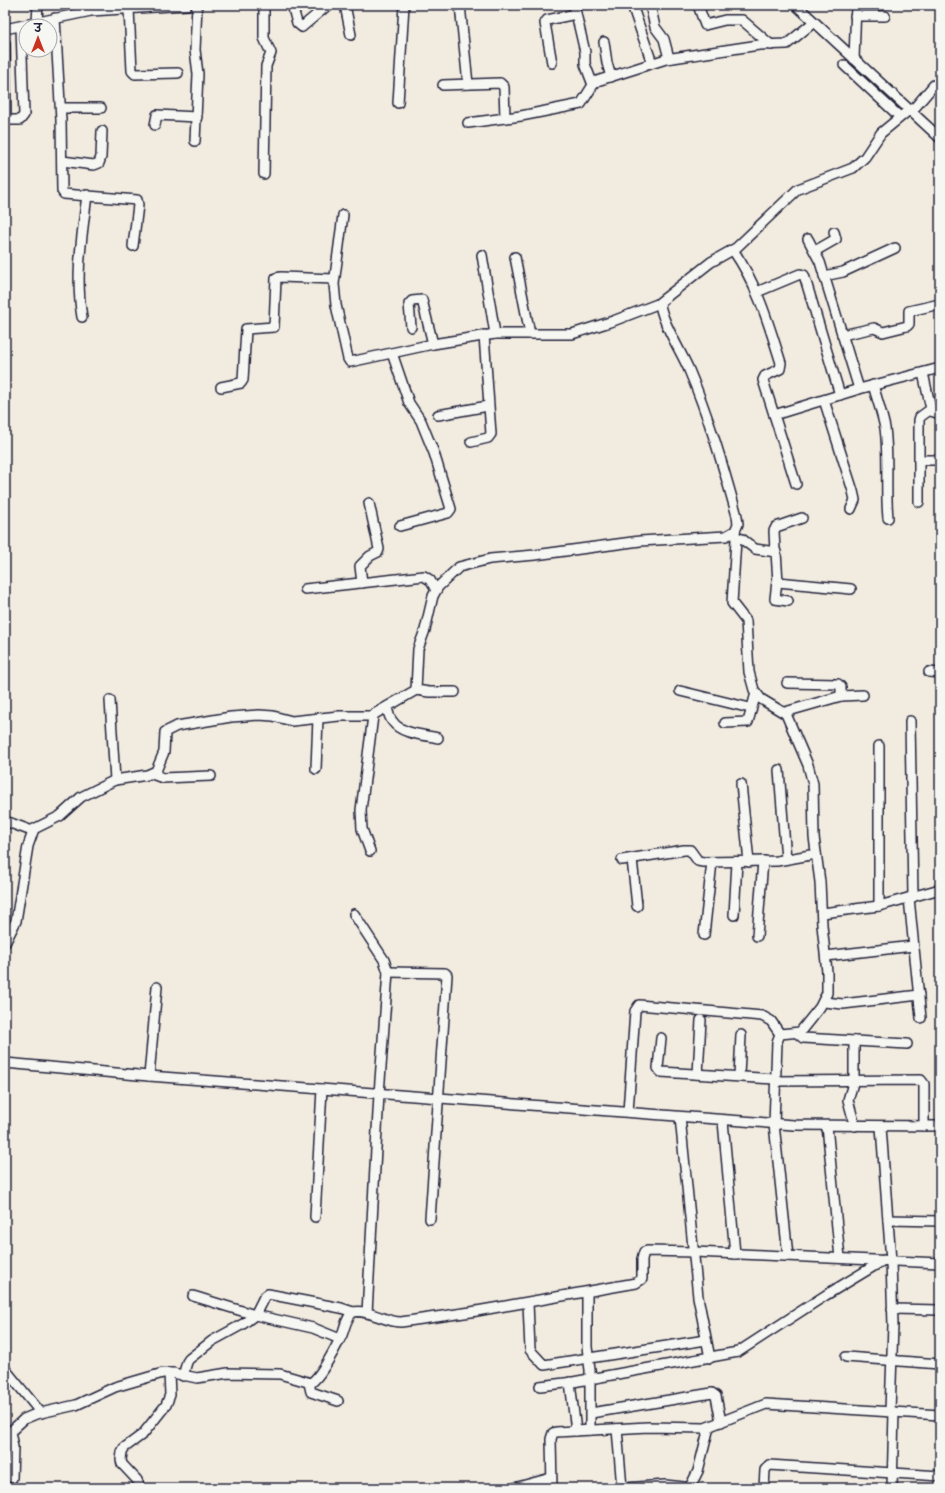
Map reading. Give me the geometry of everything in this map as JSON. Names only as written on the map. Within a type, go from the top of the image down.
[{"type":"street","points":[[37,18],[38,5]]},
{"type":"street","points":[[55,18],[111,8],[129,9],[187,5]]},
{"type":"street","points":[[195,141],[198,74],[194,44],[197,5]]},
{"type":"street","points":[[264,5],[264,38],[271,52],[266,66],[264,174]]},
{"type":"street","points":[[292,5],[297,23],[302,27],[328,5]]},
{"type":"street","points":[[345,5],[351,35]]},
{"type":"street","points":[[398,103],[404,5]]},
{"type":"street","points":[[460,5],[468,84]]},
{"type":"street","points":[[632,5],[652,63]]},
{"type":"street","points":[[650,5],[656,27],[664,39],[669,58]]},
{"type":"street","points":[[698,5],[705,25],[725,20],[742,20],[771,45]]},
{"type":"street","points":[[796,5],[810,25],[854,59],[940,138]]},
{"type":"street","points":[[854,59],[856,5]]},
{"type":"street","points":[[129,9],[132,71],[136,74],[178,73]]},
{"type":"street","points":[[552,63],[545,21],[575,10],[585,52],[586,64],[593,84]]},
{"type":"street","points":[[855,16],[885,16]]},
{"type":"street","points":[[468,123],[582,104],[593,84],[597,81],[669,58],[752,46],[787,44],[810,25]]},
{"type":"street","points":[[5,29],[18,27]]},
{"type":"street","points":[[604,42],[607,63],[612,77]]},
{"type":"street","points":[[5,43],[6,117],[10,120],[20,120],[24,115],[22,58]]},
{"type":"street","points":[[58,58],[61,108],[63,193],[137,200],[138,205],[133,246]]},
{"type":"street","points":[[844,65],[900,117]]},
{"type":"street","points":[[443,85],[498,83],[503,85],[505,118]]},
{"type":"street","points":[[343,215],[334,279],[336,305],[348,361],[353,362],[433,344],[484,335],[572,334],[613,321],[660,303],[661,300],[710,262],[733,250],[798,189],[854,168],[865,157],[881,133],[900,117],[910,111],[934,84]]},
{"type":"street","points":[[61,108],[101,108]]},
{"type":"street","points":[[155,125],[157,115],[197,117]]},
{"type":"street","points":[[62,161],[94,165],[99,163],[101,157],[102,131]]},
{"type":"street","points":[[82,317],[79,268],[86,195]]},
{"type":"street","points":[[815,251],[836,239],[834,232]]},
{"type":"street","points":[[808,239],[815,251],[824,276],[859,389]]},
{"type":"street","points":[[824,276],[843,272],[895,248]]},
{"type":"street","points":[[733,250],[748,272],[757,292],[781,366],[780,369],[765,376],[763,380],[796,484]]},
{"type":"street","points":[[482,255],[495,334]]},
{"type":"street","points":[[515,257],[530,334]]},
{"type":"street","points":[[757,292],[800,274],[804,275],[840,395]]},
{"type":"street","points":[[221,387],[241,383],[244,380],[246,329],[274,327],[276,278],[334,279]]},
{"type":"street","points":[[411,327],[409,304],[422,300],[433,344]]},
{"type":"street","points":[[660,303],[667,323],[689,370],[716,443],[737,516],[738,524],[735,535],[732,603],[746,621],[749,672],[756,692],[766,702],[785,712],[812,778],[816,854],[820,882],[828,979],[824,1002],[803,1029],[797,1033],[780,1034]]},
{"type":"street","points":[[842,335],[874,328],[883,332],[908,326],[910,324],[909,311],[940,304]]},
{"type":"street","points":[[471,442],[490,436],[484,335]]},
{"type":"street","points":[[392,353],[409,403],[421,421],[434,453],[451,508],[448,513],[400,526]]},
{"type":"street","points":[[774,414],[873,385],[940,368]]},
{"type":"street","points":[[923,373],[930,411]]},
{"type":"street","points":[[873,385],[884,427],[886,452],[885,492],[888,518]]},
{"type":"street","points":[[824,400],[853,491],[855,500],[851,509]]},
{"type":"street","points":[[438,415],[488,406]]},
{"type":"street","points":[[919,502],[919,420],[920,417],[930,411],[940,414]]},
{"type":"street","points":[[919,460],[940,460]]},
{"type":"street","points":[[362,584],[360,566],[370,556],[378,552],[379,549],[369,503]]},
{"type":"street","points":[[788,601],[775,599],[777,582],[774,531],[776,527],[802,518]]},
{"type":"street","points":[[416,690],[418,649],[425,630],[433,596],[436,590],[459,567],[479,560],[640,540],[735,535],[755,549],[775,551]]},
{"type":"street","points":[[305,589],[362,584],[424,576],[430,580],[436,590]]},
{"type":"street","points":[[777,582],[851,589]]},
{"type":"street","points":[[929,672],[940,673]]},
{"type":"street","points":[[787,683],[838,684],[840,687],[841,696]]},
{"type":"street","points":[[152,774],[158,769],[161,760],[166,732],[177,726],[190,722],[260,715],[273,716],[292,721],[339,716],[373,716],[416,690],[429,692],[455,692]]},
{"type":"street","points":[[680,691],[750,708]]},
{"type":"street","points":[[725,723],[747,723],[750,708],[756,692]]},
{"type":"street","points":[[785,712],[841,696],[863,695]]},
{"type":"street","points":[[110,700],[115,780]]},
{"type":"street","points":[[387,707],[391,720],[396,726],[408,731],[438,738]]},
{"type":"street","points":[[370,850],[362,829],[361,810],[373,716]]},
{"type":"street","points":[[316,769],[318,718]]},
{"type":"street","points":[[910,721],[911,898],[913,946],[921,1018]]},
{"type":"street","points":[[879,746],[879,906]]},
{"type":"street","points":[[779,770],[786,859]]},
{"type":"street","points":[[5,943],[16,921],[25,859],[32,831],[38,826],[60,816],[81,797],[115,780],[152,774],[163,778],[210,776]]},
{"type":"street","points":[[741,784],[749,862]]},
{"type":"street","points":[[5,820],[32,831]]},
{"type":"street","points":[[637,906],[627,859],[688,850],[692,852],[698,861],[712,862],[763,861],[816,854]]},
{"type":"street","points":[[757,936],[763,861]]},
{"type":"street","points":[[704,935],[712,862]]},
{"type":"street","points":[[734,915],[738,862]]},
{"type":"street","points":[[822,913],[879,906],[940,889]]},
{"type":"street","points":[[354,914],[384,960],[388,972],[379,1094],[367,1313]]},
{"type":"street","points":[[826,956],[913,946]]},
{"type":"street","points":[[388,972],[445,973],[447,975],[437,1098],[430,1219]]},
{"type":"street","points":[[149,1076],[157,987]]},
{"type":"street","points":[[824,1002],[843,1004],[919,996]]},
{"type":"street","points":[[628,1112],[635,1011],[639,1005],[762,1016],[771,1021],[780,1034]]},
{"type":"street","points":[[698,1074],[701,1020]]},
{"type":"street","points":[[797,1033],[803,1038],[854,1043],[907,1044]]},
{"type":"street","points":[[780,1034],[777,1042],[774,1124],[788,1256]]},
{"type":"street","points":[[739,1076],[741,1035]]},
{"type":"street","points":[[661,1038],[658,1068],[661,1072],[739,1076],[775,1080],[919,1080],[923,1082],[924,1126]]},
{"type":"street","points":[[854,1043],[854,1080],[848,1100],[855,1126]]},
{"type":"street","points":[[5,1063],[149,1076],[774,1124],[881,1127],[940,1126]]},
{"type":"street","points":[[315,1217],[322,1089]]},
{"type":"street","points":[[680,1117],[698,1297],[710,1358]]},
{"type":"street","points":[[723,1120],[735,1254]]},
{"type":"street","points":[[827,1126],[840,1258]]},
{"type":"street","points":[[881,1127],[888,1220],[888,1260],[892,1308],[892,1488]]},
{"type":"street","points":[[888,1220],[940,1221]]},
{"type":"street","points":[[183,1376],[185,1365],[190,1359],[212,1342],[243,1324],[255,1315],[264,1297],[270,1294],[341,1308],[353,1312],[367,1313],[390,1322],[401,1322],[587,1293],[642,1281],[642,1259],[644,1252],[646,1251],[940,1263]]},
{"type":"street","points":[[540,1386],[590,1379],[734,1354],[826,1295],[888,1260]]},
{"type":"street","points":[[587,1293],[590,1430]]},
{"type":"street","points":[[193,1296],[255,1315],[313,1328],[340,1338]]},
{"type":"street","points":[[528,1303],[530,1350],[542,1365],[706,1340]]},
{"type":"street","points":[[892,1308],[940,1310]]},
{"type":"street","points":[[309,1383],[315,1379],[340,1338],[349,1317],[353,1312]]},
{"type":"street","points":[[846,1357],[940,1364]]},
{"type":"street","points":[[5,1369],[41,1413]]},
{"type":"street","points":[[12,1478],[13,1447],[7,1435],[24,1419],[41,1413],[69,1407],[115,1387],[155,1375],[169,1373],[198,1378],[228,1373],[280,1374],[309,1383]]},
{"type":"street","points":[[140,1488],[137,1480],[122,1464],[122,1452],[124,1448],[143,1434],[166,1405],[170,1395],[169,1373]]},
{"type":"street","points":[[570,1382],[576,1431]]},
{"type":"street","points":[[309,1383],[311,1392],[338,1402]]},
{"type":"street","points":[[590,1413],[712,1393],[716,1396],[721,1422]]},
{"type":"street","points":[[552,1488],[551,1439],[553,1433],[648,1427],[700,1429],[710,1427],[766,1404],[940,1415]]},
{"type":"street","points":[[617,1429],[623,1488],[673,1484],[692,1488],[710,1427]]},
{"type":"street","points":[[764,1488],[764,1470],[769,1465],[940,1476]]},
{"type":"street","points":[[514,1488],[551,1478]]}]
